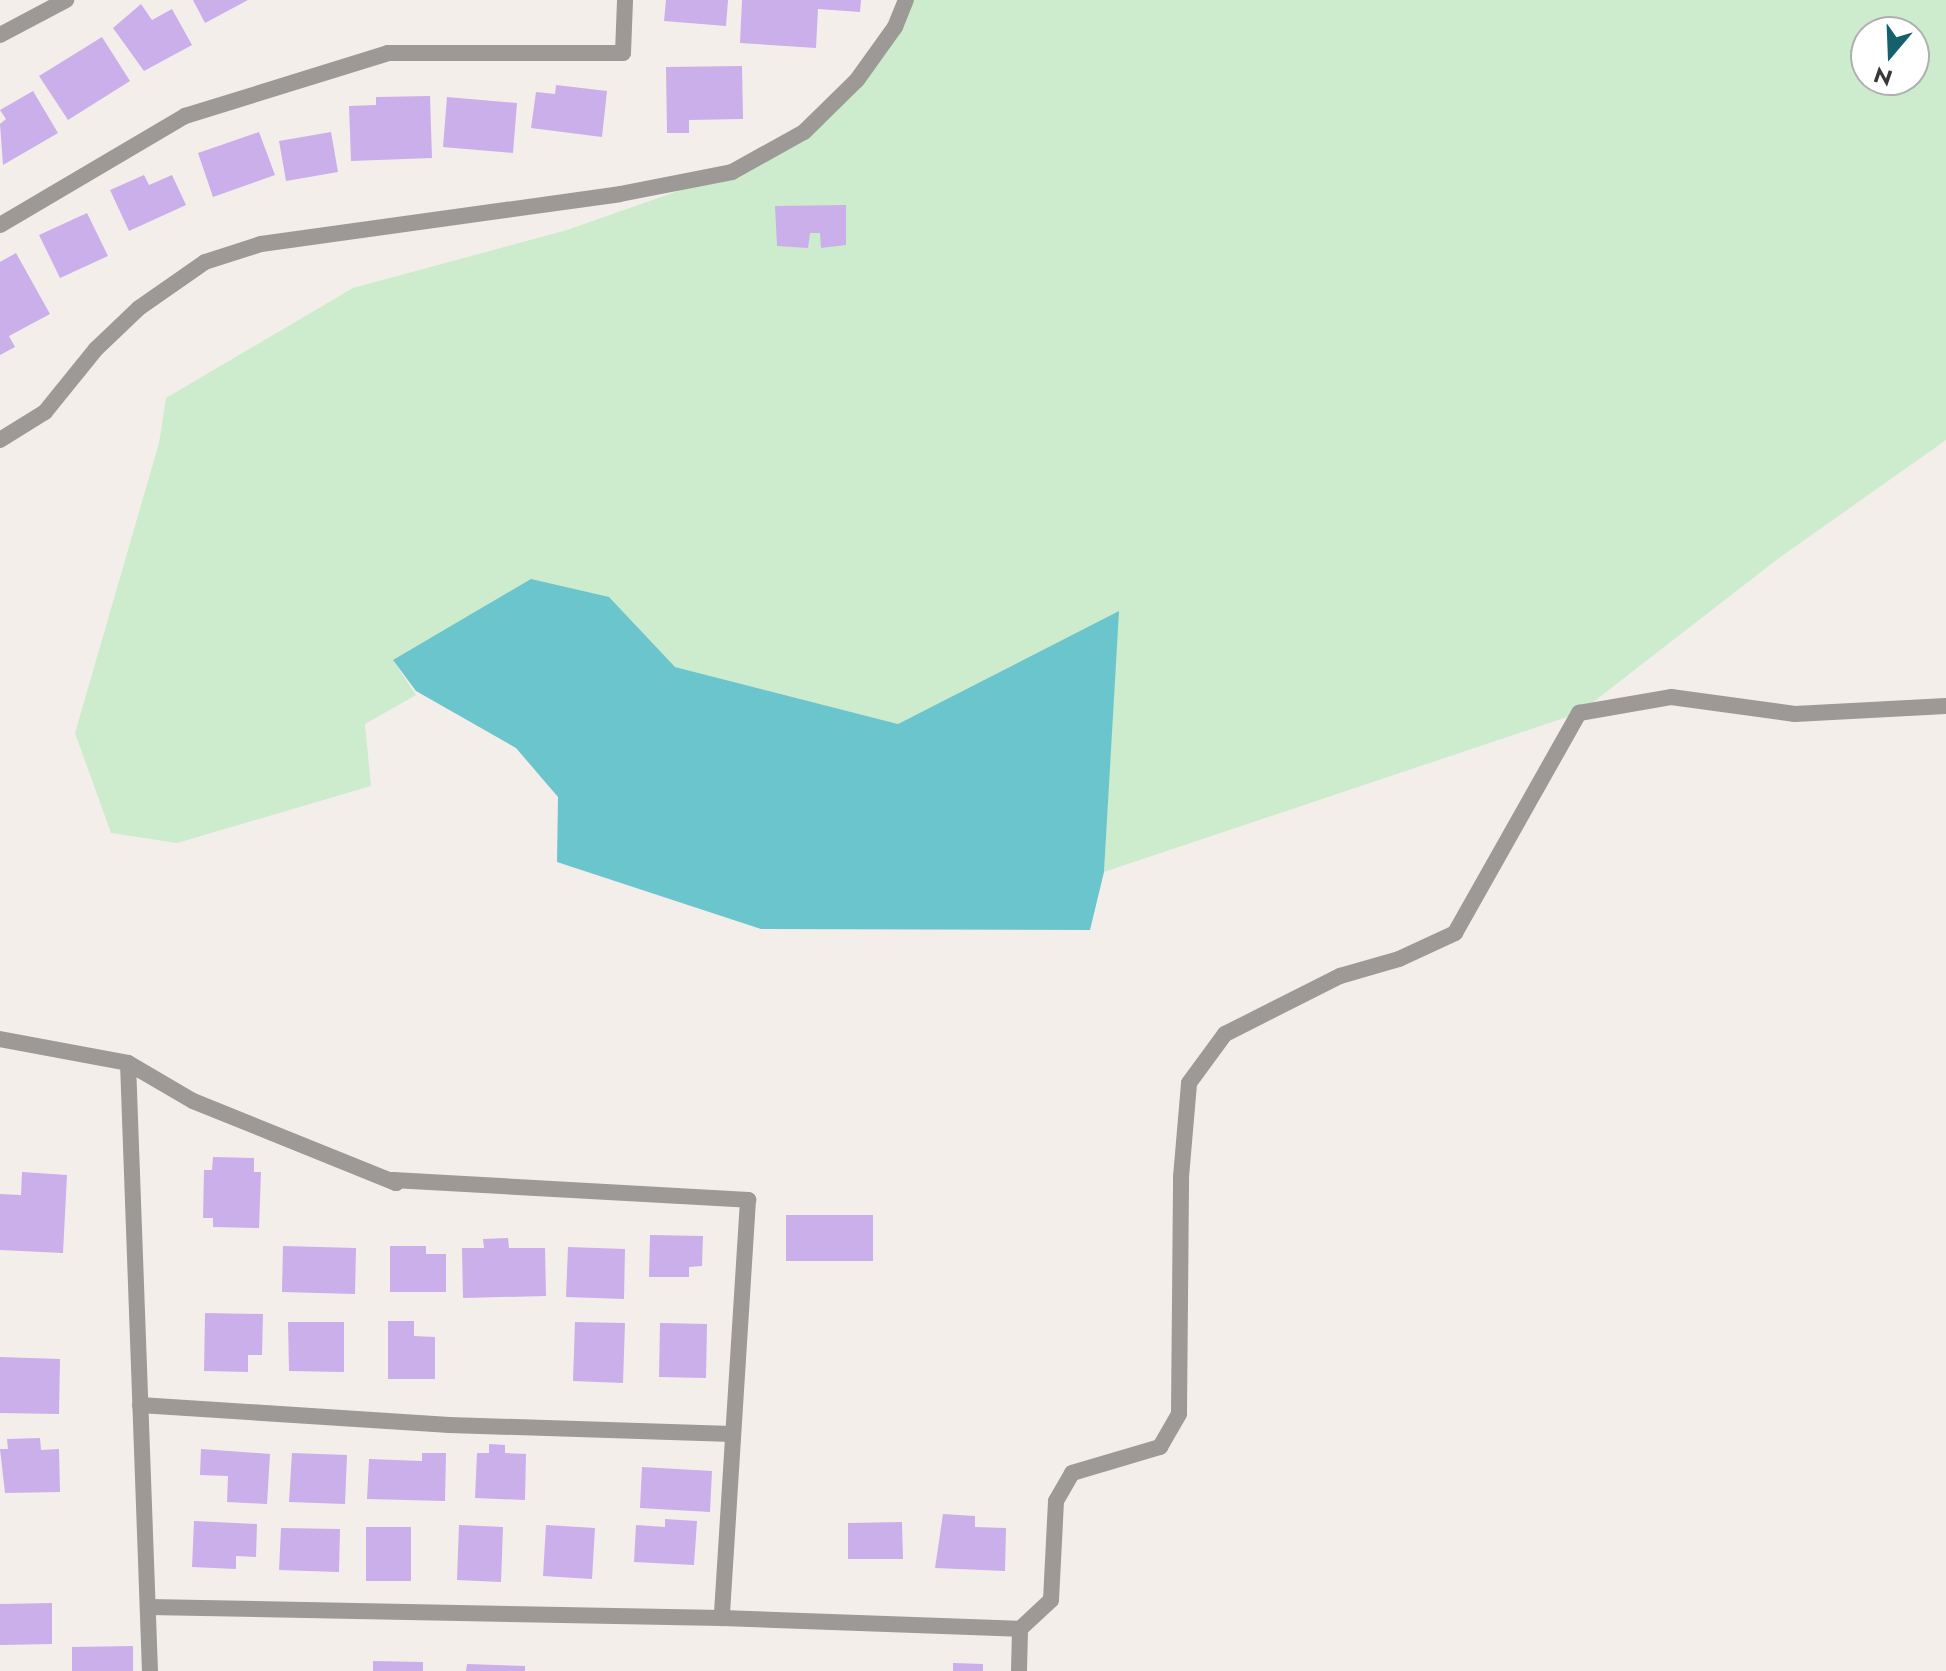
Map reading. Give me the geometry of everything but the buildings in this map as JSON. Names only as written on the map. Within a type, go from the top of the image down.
[{"type":"street","points":[[0,35],[66,0]]},
{"type":"street","points":[[0,225],[185,116],[388,53],[623,53],[625,0]]},
{"type":"street","points":[[0,440],[45,412],[96,349],[139,308],[205,262],[261,244],[620,194],[732,172],[815,122],[857,80],[895,27],[906,0]]},
{"type":"street","points":[[149,1607],[722,1618],[1020,1629],[1051,1600],[1056,1501],[1072,1473],[1160,1447],[1179,1414],[1181,1177],[1189,1083],[1225,1034],[1340,976],[1399,959],[1455,933],[1579,713],[1671,697],[1795,714],[1946,706]]},
{"type":"street","points":[[0,1039],[128,1063],[193,1101],[396,1183],[393,1180],[748,1200],[722,1618]]},
{"type":"street","points":[[128,1063],[150,1671]]},
{"type":"street","points":[[140,1405],[449,1425],[732,1434]]},
{"type":"street","points":[[1019,1671],[1020,1629]]},
{"type":"green space","points":[[906,0],[1946,0],[1946,440],[1779,558],[1579,713],[1104,872],[1118,612],[898,724],[675,667],[393,660],[416,695],[365,724],[371,786],[177,843],[111,833],[75,733],[159,443],[166,398],[353,288],[567,230],[732,172],[804,132],[857,80]]},
{"type":"water","points":[[531,579],[609,597],[675,667],[898,724],[1119,611],[1104,872],[1090,930],[761,929],[557,862],[558,797],[516,748],[416,691],[393,660]]}]
